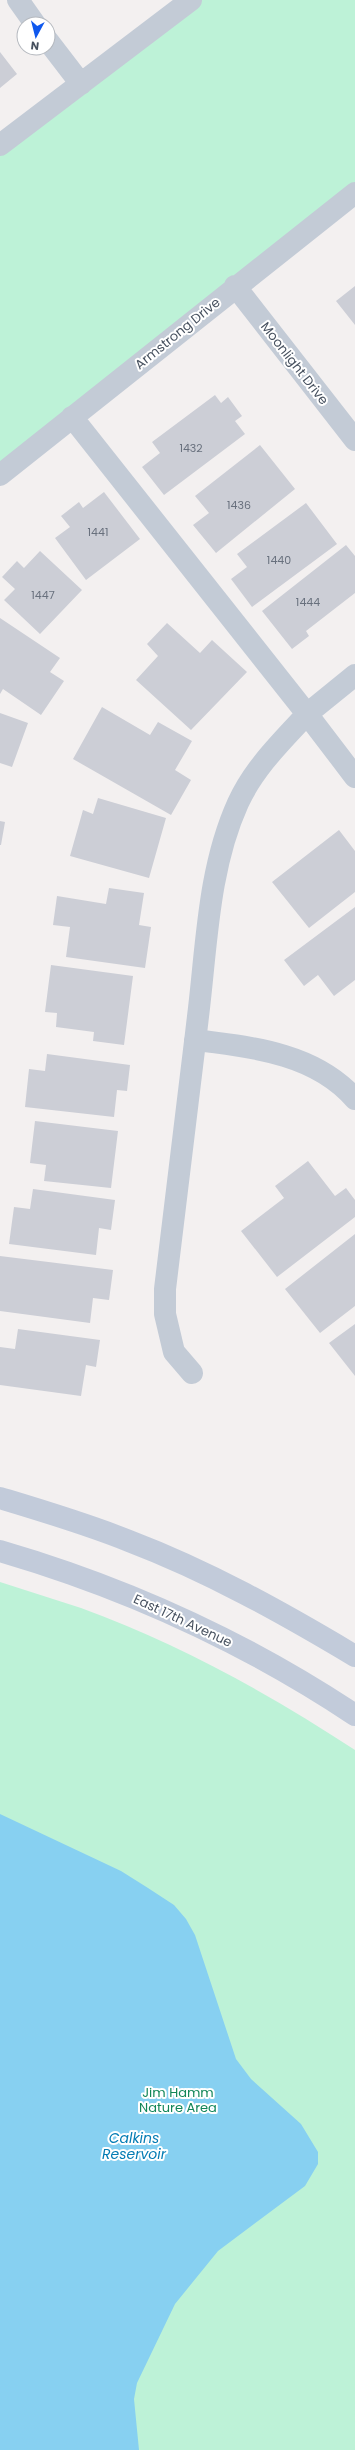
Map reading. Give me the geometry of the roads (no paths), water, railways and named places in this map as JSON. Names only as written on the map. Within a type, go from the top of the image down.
[{"type":"main road","points":[[0,1498],[116,1536],[185,1565],[260,1601],[355,1656]]},
{"type":"main road","name":"East 17th Avenue","points":[[0,1551],[93,1581],[182,1618],[276,1666],[355,1715]]},
{"type":"street","points":[[18,0],[30,16]]},
{"type":"street","points":[[0,145],[191,0]]},
{"type":"street","points":[[56,51],[81,84]]},
{"type":"street","name":"Armstrong Drive","points":[[0,474],[235,286],[355,193]]},
{"type":"street","name":"Moonlight Drive","points":[[235,286],[355,440]]},
{"type":"street","points":[[72,417],[355,777]]},
{"type":"street","points":[[192,1373],[174,1352],[165,1314],[164,1289],[217,865],[226,834],[253,775],[269,754],[307,714],[355,675]]},
{"type":"street","points":[[195,1040],[274,1052],[306,1063],[333,1078],[355,1099]]},
{"type":"water","name":"Calkins Reservoir","points":[[0,1814],[121,1871],[174,1905],[186,1919],[195,1935],[236,2059],[251,2079],[301,2124],[318,2152],[318,2164],[305,2186],[218,2251],[175,2304],[137,2383],[134,2399],[139,2450],[0,2450]]},
{"type":"park label","name":"Jim Hamm Nature Area","points":[[178,2100]]}]
